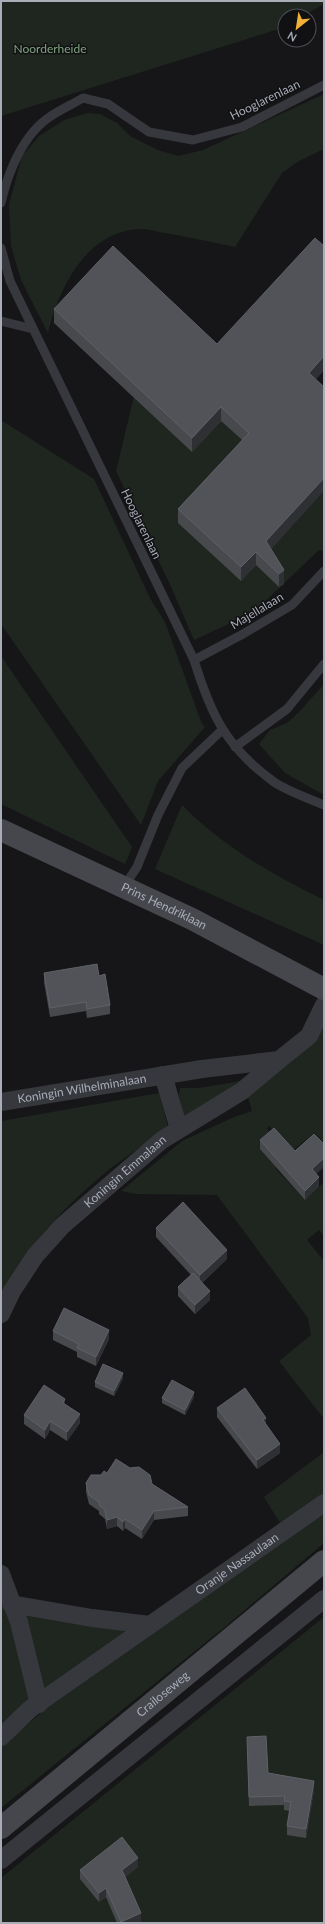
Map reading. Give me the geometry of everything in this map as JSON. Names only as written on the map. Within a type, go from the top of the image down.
[{"type":"main road","name":"Prins Hendriklaan","points":[[1,830],[192,919],[324,989]]},
{"type":"main road","name":"Crailoseweg","points":[[1,1828],[324,1561]]},
{"type":"street","points":[[279,1060],[309,1036],[324,1005]]},
{"type":"street","name":"Koningin Wilhelminalaan","points":[[1,1102],[163,1075],[279,1060]]},
{"type":"street","name":"Koningin Emmalaan","points":[[1,1314],[12,1291],[35,1256],[62,1226],[162,1140],[242,1091],[279,1060]]},
{"type":"street","name":"Koningin Wilhelminalaan","points":[[163,1075],[179,1129]]},
{"type":"street","name":"Oranje Nassaulaan","points":[[1,1737],[30,1709],[324,1503]]},
{"type":"street","points":[[1,1574],[19,1622],[39,1704]]},
{"type":"street","points":[[1,1860],[324,1598]]},
{"type":"street","points":[[11,1604],[92,1618],[150,1625]]},
{"type":"lane","name":"Hooglarenlaan","points":[[1,203],[3,183],[23,144],[50,116],[84,98],[108,104],[149,132],[193,140],[242,127],[324,85]]},
{"type":"lane","name":"Hooglarenlaan","points":[[1,248],[10,281],[194,660],[205,696],[222,730],[235,747],[275,782],[324,805]]},
{"type":"lane","points":[[1,321],[33,329]]},
{"type":"lane","name":"Majellalaan","points":[[194,660],[243,634],[292,605],[324,571]]},
{"type":"lane","points":[[235,747],[287,709],[324,664]]},
{"type":"lane","points":[[123,888],[136,867],[158,815],[182,768],[222,730]]},
{"type":"green space","name":"Noorderheide","points":[[1,1],[324,1],[324,4],[317,8],[277,8],[277,30],[1,116]]},
{"type":"green space","points":[[324,94],[324,149],[299,161],[282,173],[235,247],[144,229],[124,231],[107,238],[92,249],[79,263],[68,280],[53,315],[48,333],[21,280],[11,246],[9,205],[22,156],[39,136],[64,120],[88,113],[100,114],[117,123],[130,136],[158,150],[178,156],[203,150]]},
{"type":"green space","points":[[134,396],[220,420],[249,447],[324,488],[324,551],[319,550],[254,612],[194,640],[172,589],[116,471]]},
{"type":"green space","points":[[1,420],[94,479],[151,600],[165,622],[202,724],[205,727],[158,781],[141,825],[1,624]]},
{"type":"green space","points":[[1,656],[132,847],[125,864],[1,804]]},
{"type":"green space","points":[[324,684],[324,795],[285,773],[259,744],[270,730],[287,723],[300,711]]},
{"type":"green space","points":[[182,805],[197,820],[231,846],[267,870],[324,900],[324,945],[155,869]]},
{"type":"green space","points":[[324,1025],[324,1142],[314,1133],[293,1150],[269,1126],[267,1129],[275,1135],[276,1169],[305,1200],[324,1182],[324,1236],[319,1230],[307,1240],[324,1261],[324,1419],[279,1361],[311,1335],[308,1318],[217,1195],[136,1194],[121,1191],[182,1141],[234,1117],[252,1111],[247,1094]]},
{"type":"green space","points":[[241,1081],[197,1115],[183,1116],[179,1095],[180,1088],[199,1088]]},
{"type":"green space","points":[[159,1093],[168,1127],[106,1172],[62,1213],[35,1243],[11,1276],[1,1294],[1,1121]]},
{"type":"green space","points":[[324,1452],[324,1495],[280,1523],[264,1497]]},
{"type":"green space","points":[[324,1512],[324,1543],[226,1626],[1,1808],[1,1748],[5,1743],[103,1661]]},
{"type":"green space","points":[[1,1592],[33,1699],[1,1724]]},
{"type":"green space","points":[[22,1609],[130,1632],[40,1695]]},
{"type":"green space","points":[[324,1617],[324,1923],[1,1923],[1,1878]]},
{"type":"building","points":[[315,238],[324,246],[324,356],[309,373],[324,387],[324,478],[266,541],[284,570],[279,574],[256,552],[241,567],[178,509],[249,433],[221,407],[192,438],[54,309],[113,246],[217,344]]},
{"type":"building","points":[[97,964],[99,976],[105,974],[110,1005],[87,1009],[86,1002],[50,1008],[44,973]]},
{"type":"building","points":[[274,1128],[295,1151],[314,1134],[324,1144],[324,1158],[312,1169],[319,1177],[305,1191],[260,1140]]},
{"type":"building","points":[[183,1202],[227,1250],[200,1275],[156,1228]]},
{"type":"building","points":[[193,1273],[210,1291],[195,1305],[178,1287]]},
{"type":"building","points":[[64,1308],[109,1330],[96,1357],[77,1348],[79,1344],[53,1331]]},
{"type":"building","points":[[103,1364],[123,1373],[114,1391],[95,1382]]},
{"type":"building","points":[[172,1380],[194,1392],[185,1410],[162,1398]]},
{"type":"building","points":[[44,1385],[65,1399],[63,1403],[80,1414],[67,1432],[50,1421],[45,1430],[24,1415]]},
{"type":"building","points":[[245,1388],[266,1418],[263,1420],[280,1444],[257,1460],[217,1408]]},
{"type":"building","points":[[116,1459],[130,1468],[139,1467],[150,1475],[152,1484],[188,1507],[154,1511],[142,1530],[125,1519],[123,1522],[117,1517],[107,1520],[105,1510],[99,1505],[100,1503],[89,1495],[86,1483],[91,1475],[101,1475],[104,1471],[107,1473]]},
{"type":"building","points":[[266,1736],[268,1773],[314,1781],[306,1829],[287,1826],[291,1802],[284,1801],[285,1796],[249,1797],[247,1737]]},
{"type":"building","points":[[122,1837],[138,1858],[122,1870],[141,1913],[121,1922],[106,1888],[99,1893],[80,1870]]}]
